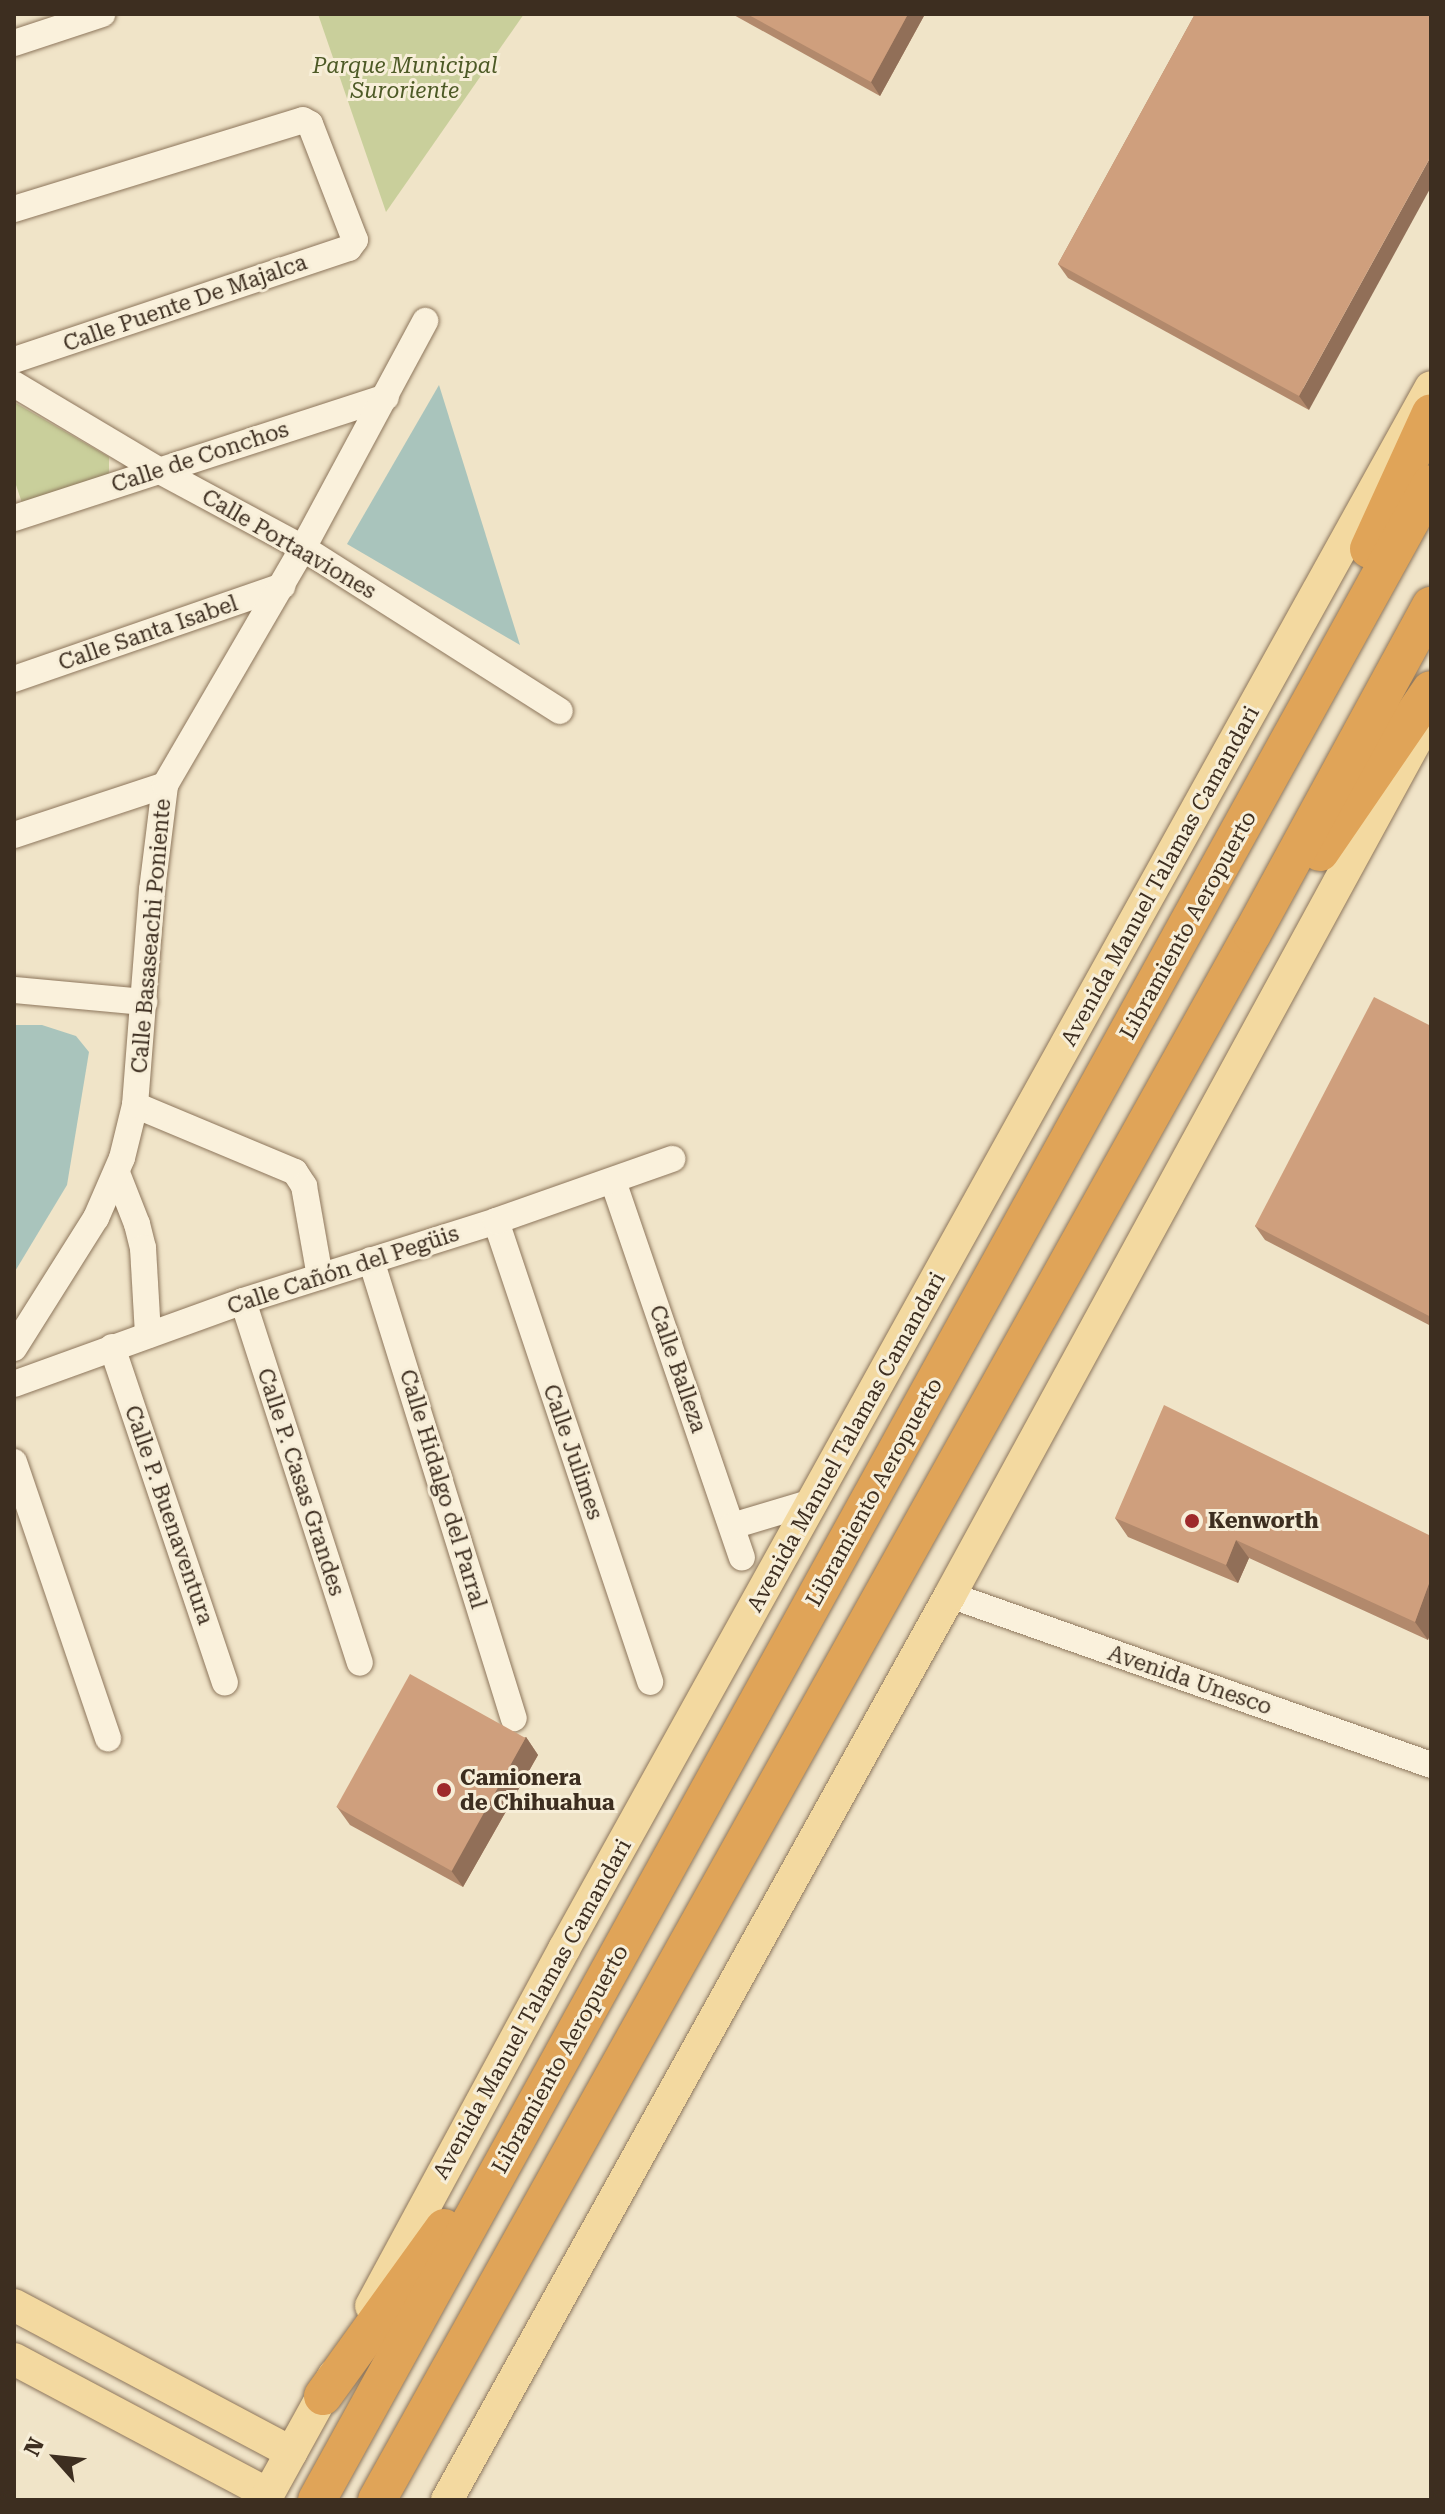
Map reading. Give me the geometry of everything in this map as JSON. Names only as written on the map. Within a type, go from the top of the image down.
[{"type":"highway","points":[[1288,744],[1337,622],[1431,413]]},
{"type":"highway","name":"Libramiento Aeropuerto","points":[[317,2500],[1431,484]]},
{"type":"highway","points":[[377,2500],[1252,934],[1431,606]]},
{"type":"highway","points":[[1252,934],[1339,826],[1431,690]]},
{"type":"highway","points":[[323,2396],[542,2093]]},
{"type":"main road","name":"Avenida Manuel Talamas Camandari","points":[[266,2497],[564,1949],[1431,387]]},
{"type":"main road","points":[[447,2500],[950,1595],[1431,713]]},
{"type":"main road","points":[[16,2311],[291,2452]]},
{"type":"main road","points":[[14,2359],[266,2497]]},
{"type":"street","points":[[14,43],[102,14]]},
{"type":"street","name":"Calle Puente De Majalca","points":[[14,209],[296,120],[310,124],[354,243],[14,360]]},
{"type":"street","name":"Calle Basaseachi Poniente","points":[[14,1348],[96,1218],[117,1173],[135,1105],[152,890],[165,785],[282,586],[425,321]]},
{"type":"street","name":"Calle Portaaviones","points":[[14,384],[158,470],[303,548],[560,711]]},
{"type":"street","name":"Calle de Conchos","points":[[14,518],[386,397]]},
{"type":"street","name":"Calle Santa Isabel","points":[[14,679],[282,586]]},
{"type":"street","points":[[14,835],[165,785]]},
{"type":"street","points":[[14,990],[144,1002]]},
{"type":"street","points":[[135,1105],[295,1172],[304,1186],[320,1277]]},
{"type":"street","name":"Calle Cañón del Pegüis","points":[[14,1384],[243,1301],[496,1221],[672,1159]]},
{"type":"street","points":[[117,1173],[143,1248],[148,1335]]},
{"type":"street","name":"Calle Balleza","points":[[613,1181],[742,1557]]},
{"type":"street","name":"Calle Julimes","points":[[496,1221],[650,1682]]},
{"type":"street","name":"Calle Hidalgo del Parral","points":[[371,1260],[514,1718]]},
{"type":"street","name":"Calle P. Casas Grandes","points":[[243,1301],[360,1663]]},
{"type":"street","name":"Calle P. Buenaventura","points":[[112,1347],[225,1683]]},
{"type":"street","points":[[14,1462],[108,1738]]},
{"type":"street","points":[[732,1526],[812,1502]]},
{"type":"street","name":"Avenida Unesco","points":[[950,1595],[1431,1765]]},
{"type":"green space","name":"Parque Municipal Suroriente","points":[[318,14],[524,14],[386,212]]},
{"type":"green space","points":[[14,402],[109,457],[109,475],[22,503],[14,479]]},
{"type":"water","points":[[439,385],[520,645],[347,544]]},
{"type":"water","points":[[14,1025],[42,1025],[76,1036],[89,1052],[67,1185],[14,1273]]},
{"type":"building","points":[[747,14],[908,14],[871,82]]},
{"type":"building","points":[[1195,14],[1431,14],[1431,156],[1299,396],[1058,264]]},
{"type":"building","points":[[1374,997],[1431,1026],[1431,1317],[1255,1226]]},
{"type":"building","points":[[1164,1405],[1431,1536],[1431,1578],[1415,1622],[1236,1540],[1226,1565],[1115,1518]]},
{"type":"building","name":"Camionera de Chihuahua","points":[[410,1674],[525,1738],[452,1871],[336,1807]]},
{"type":"place","name":"Kenworth","points":[[1192,1521]]},
{"type":"place","name":"Camionera de Chihuahua","points":[[444,1790]]}]
